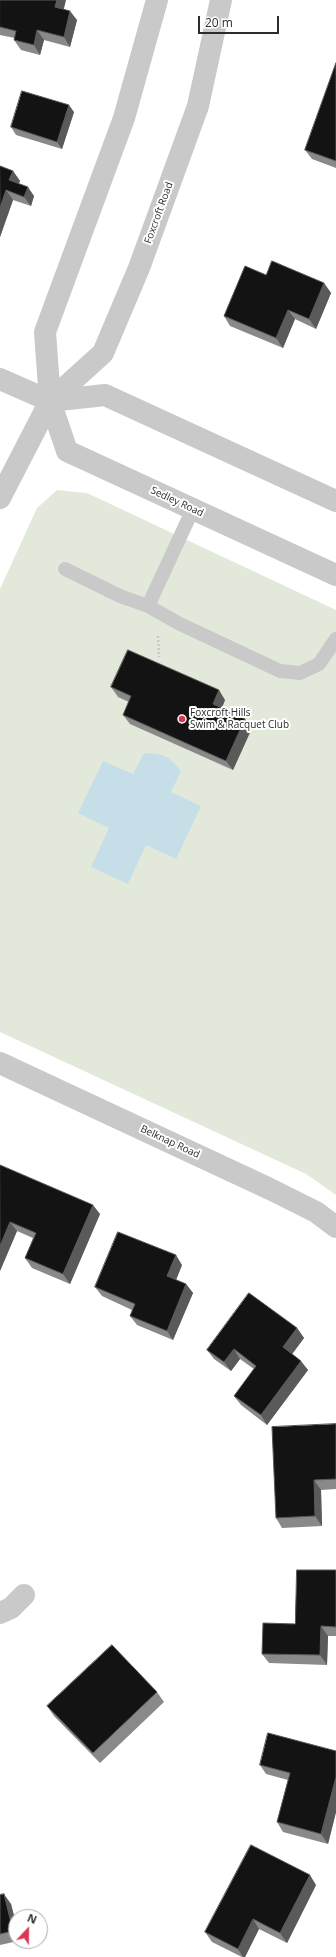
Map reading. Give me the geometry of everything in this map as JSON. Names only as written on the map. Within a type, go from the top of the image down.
[{"type":"street","points":[[50,401],[45,332],[124,118],[157,0]]},
{"type":"street","name":"Foxcroft Road","points":[[0,498],[50,401],[103,353],[139,268],[198,106],[222,0]]},
{"type":"street","points":[[0,379],[50,401],[105,394],[336,502]]},
{"type":"street","name":"Sedley Road","points":[[50,401],[67,451],[336,575]]},
{"type":"street","name":"Belknap Road","points":[[0,1063],[270,1189],[316,1212],[336,1227]]},
{"type":"street","points":[[0,1613],[11,1608],[24,1595]]},
{"type":"lane","points":[[148,606],[193,509]]},
{"type":"lane","points":[[65,569],[120,596],[148,606],[180,624],[280,671],[300,673],[319,664],[336,639]]},
{"type":"green space","points":[[57,490],[87,493],[336,610],[336,1195],[306,1174],[0,1032],[0,589],[37,508]]},
{"type":"water","points":[[144,753],[165,756],[173,762],[181,771],[171,792],[201,806],[176,859],[146,845],[128,884],[91,867],[109,828],[78,813],[103,761],[133,774]]},
{"type":"building","points":[[0,0],[57,0],[55,7],[70,11],[64,37],[37,30],[34,45],[14,40],[16,31],[0,27]]},
{"type":"building","points":[[336,63],[336,161],[305,150]]},
{"type":"building","points":[[22,91],[69,105],[57,142],[11,127]]},
{"type":"building","points":[[0,166],[13,171],[9,180],[28,187],[24,197],[6,190],[0,208]]},
{"type":"building","points":[[272,261],[324,283],[309,319],[288,310],[276,338],[224,316],[245,266],[266,275]]},
{"type":"building","name":"Foxcroft Hills Swim & Racquet Club","points":[[128,650],[219,690],[213,704],[245,719],[226,761],[123,715],[131,696],[111,687]]},
{"type":"building","points":[[0,1165],[93,1205],[63,1274],[25,1258],[36,1233],[10,1222],[0,1246]]},
{"type":"building","points":[[118,1232],[176,1255],[167,1276],[186,1284],[167,1331],[130,1316],[135,1304],[95,1287]]},
{"type":"building","points":[[249,1293],[297,1328],[283,1347],[301,1361],[261,1415],[234,1396],[256,1366],[234,1349],[224,1362],[207,1350]]},
{"type":"building","points":[[336,1424],[336,1479],[314,1480],[315,1516],[276,1518],[272,1427]]},
{"type":"building","points":[[297,1570],[336,1570],[336,1627],[321,1626],[320,1655],[262,1654],[263,1623],[295,1624]]},
{"type":"building","points":[[112,1645],[157,1692],[93,1753],[47,1706]]},
{"type":"building","points":[[268,1733],[336,1751],[336,1777],[321,1834],[277,1822],[290,1773],[260,1765]]},
{"type":"building","points":[[251,1845],[310,1875],[280,1933],[253,1919],[238,1949],[205,1932]]},
{"type":"building","points":[[4,1894],[8,1910],[8,1932],[0,1934],[0,1895]]},
{"type":"place","name":"Foxcroft Hills Swim & Racquet Club","points":[[182,719]]}]
